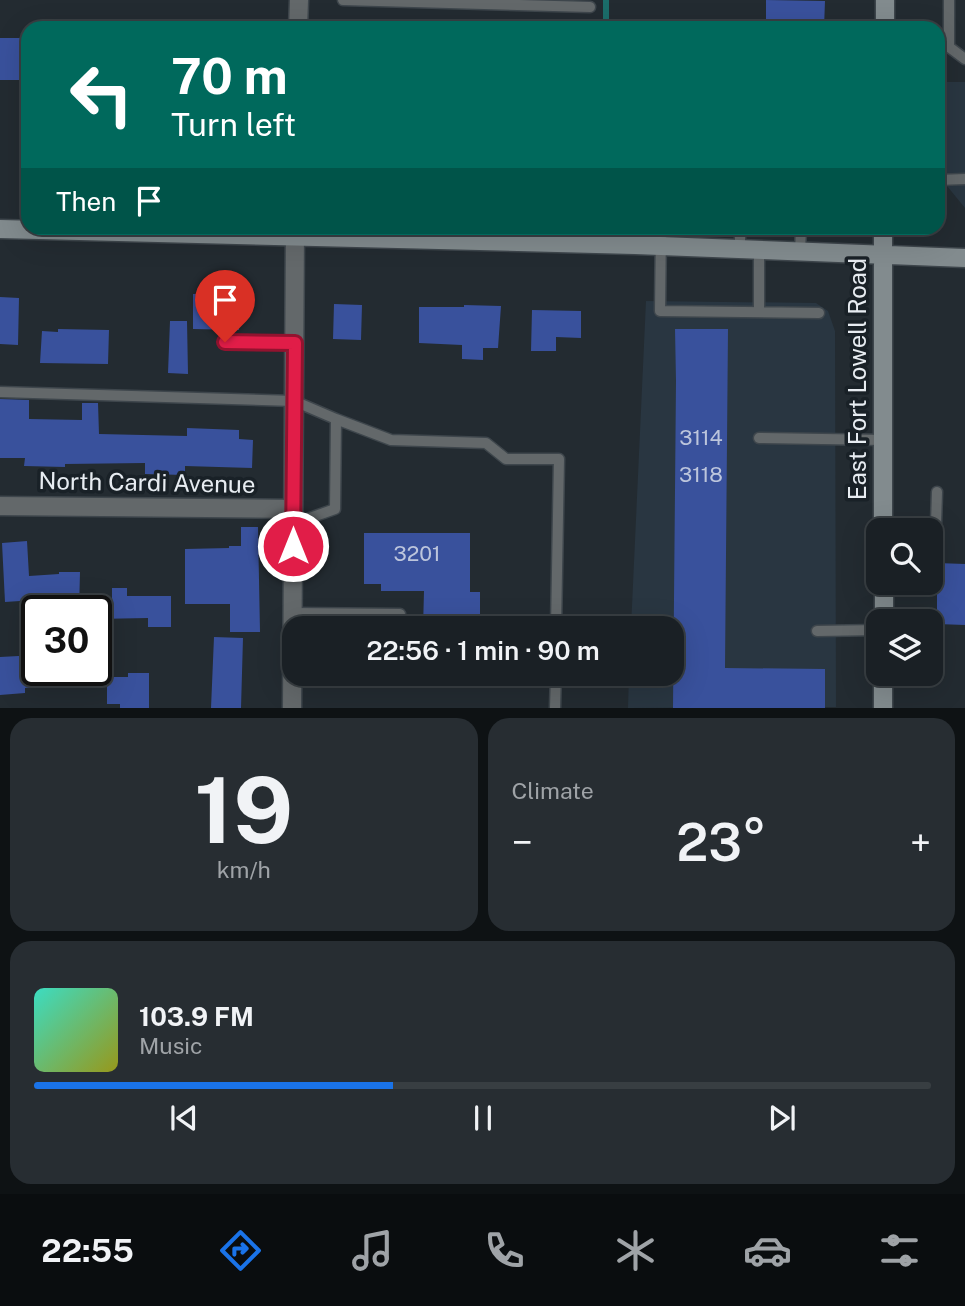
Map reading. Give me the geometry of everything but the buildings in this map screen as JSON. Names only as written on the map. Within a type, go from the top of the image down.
[{"type":"main road","points":[[885,21],[886,0]]},
{"type":"main road","points":[[0,229],[21,229]]},
{"type":"main road","points":[[422,235],[965,258]]},
{"type":"main road","name":"East Fort Lowell Road","points":[[883,235],[883,518]]},
{"type":"main road","points":[[883,686],[883,708]]},
{"type":"street","points":[[298,21],[299,0]]},
{"type":"street","points":[[292,708],[295,235]]},
{"type":"street","name":"North Cardi Avenue","points":[[0,506],[293,517]]},
{"type":"lane","points":[[344,0],[590,7]]},
{"type":"lane","points":[[945,38],[949,0]]},
{"type":"lane","points":[[945,47],[965,47]]},
{"type":"lane","points":[[945,48],[965,59]]},
{"type":"lane","points":[[945,180],[965,180]]},
{"type":"lane","points":[[661,235],[660,311],[819,313]]},
{"type":"lane","points":[[740,235],[740,249]]},
{"type":"lane","points":[[800,252],[801,235]]},
{"type":"lane","points":[[759,250],[759,312]]},
{"type":"lane","points":[[225,342],[295,343]]},
{"type":"lane","points":[[0,392],[294,401],[391,440],[486,443],[506,459],[559,459],[556,616]]},
{"type":"lane","points":[[293,517],[335,509],[336,419]]},
{"type":"lane","points":[[760,438],[883,440]]},
{"type":"lane","points":[[936,518],[937,492]]},
{"type":"lane","points":[[293,613],[400,614]]},
{"type":"lane","points":[[817,631],[866,630]]},
{"type":"lane","points":[[555,708],[556,686]]},
{"type":"shaded area","points":[[947,82],[965,82],[965,208],[947,186]]},
{"type":"shaded area","points":[[646,301],[816,303],[828,311],[835,331],[836,707],[628,708],[629,686],[684,686],[684,616],[632,616]]},
{"type":"waterway","points":[[606,0],[606,21]]},
{"type":"route","points":[[225,342],[295,343],[293,546]]}]
